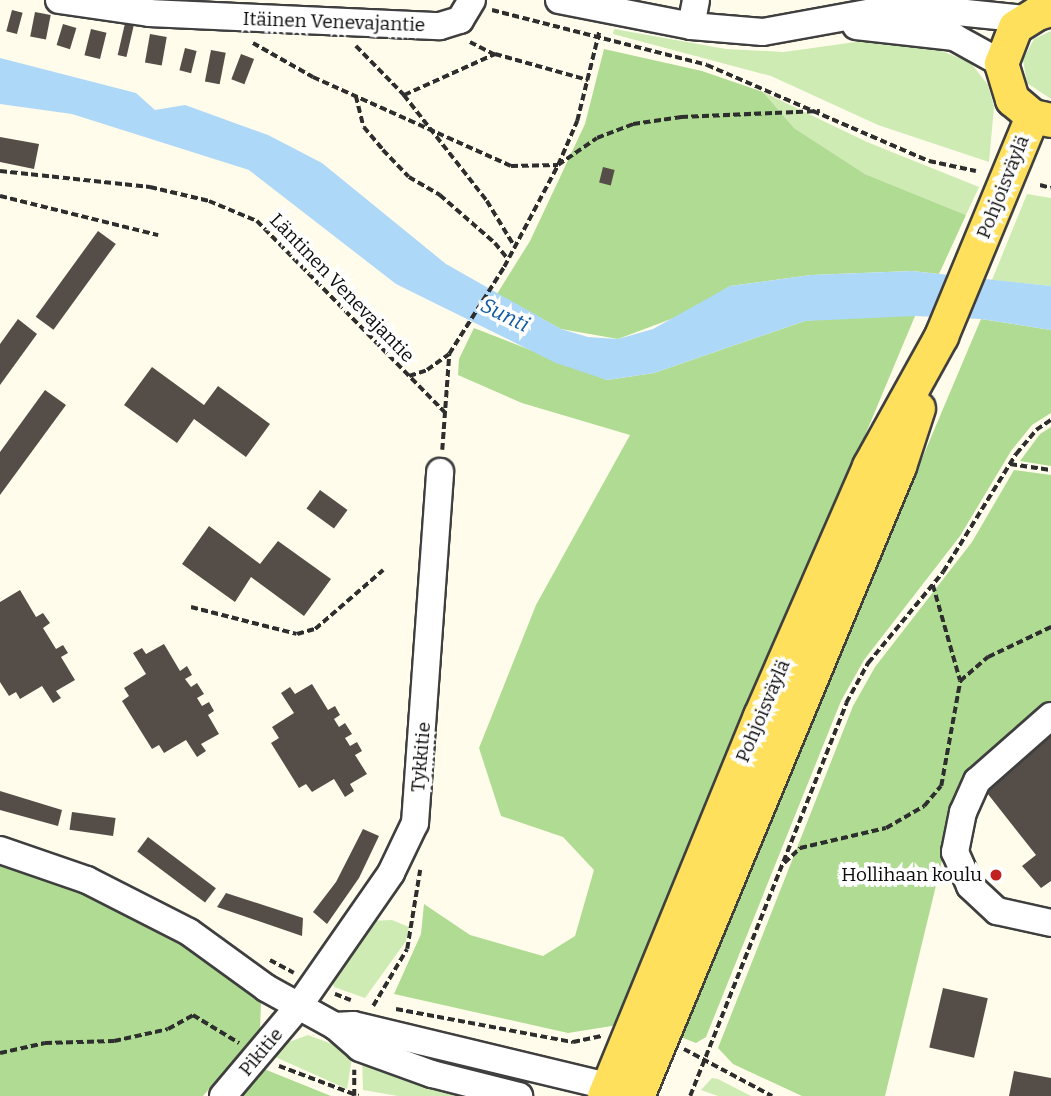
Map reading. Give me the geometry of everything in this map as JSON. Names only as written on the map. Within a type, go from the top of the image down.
[{"type":"main road","points":[[1038,14],[1008,38],[1001,63],[1012,99],[1042,118]]},
{"type":"main road","name":"Pohjoisväylä","points":[[617,1093],[626,1037],[869,466],[941,335],[1042,118]]},
{"type":"main road","name":"Pohjoisväylä","points":[[617,1093],[659,1041],[900,466],[941,335]]},
{"type":"street","name":"Itäinen Venevajantie","points":[[59,0],[213,17],[440,26],[460,20],[471,2]]},
{"type":"street","points":[[559,0],[694,13],[763,32],[879,11],[1038,14]]},
{"type":"street","points":[[823,23],[954,37],[1001,63]]},
{"type":"street","name":"Tykkitie","points":[[298,1007],[391,873],[415,823],[440,472]]},
{"type":"street","points":[[1051,716],[977,781],[963,812],[955,852],[970,886],[997,911],[1051,923]]},
{"type":"street","points":[[0,850],[87,880],[189,932],[298,1007],[335,1026],[347,1041],[384,1058],[519,1096]]},
{"type":"street","name":"Pikitie","points":[[223,1096],[298,1007]]},
{"type":"street","points":[[335,1026],[353,1025],[617,1093]]},
{"type":"path","points":[[471,2],[707,65],[820,111],[929,160],[976,171]]},
{"type":"path","points":[[213,17],[282,61],[511,166],[558,165],[597,138],[633,124],[681,117],[820,111]]},
{"type":"path","points":[[331,23],[404,95],[487,201],[515,247]]},
{"type":"path","points":[[440,472],[449,354],[463,326],[504,267],[558,165],[588,80],[600,28]]},
{"type":"path","points":[[404,95],[495,54],[588,80]]},
{"type":"path","points":[[356,95],[364,127],[383,150],[409,177],[440,195],[486,235],[508,259]]},
{"type":"path","name":"Läntinen Venevajantie","points":[[0,171],[150,187],[209,201],[257,221],[445,412]]},
{"type":"path","points":[[1040,185],[1051,188]]},
{"type":"path","points":[[0,197],[158,235]]},
{"type":"path","points":[[408,376],[427,370],[449,354]]},
{"type":"path","points":[[690,1096],[846,703],[868,663],[933,585],[1010,464],[1036,430],[1051,420]]},
{"type":"path","points":[[1010,464],[1051,470]]},
{"type":"path","points":[[191,607],[297,634],[315,629],[383,570]]},
{"type":"path","points":[[783,864],[800,848],[886,828],[924,806],[941,786],[960,681],[933,585]]},
{"type":"path","points":[[960,681],[988,657],[1051,627]]},
{"type":"path","points":[[265,957],[313,985],[373,1006],[439,1014],[573,1042],[605,1035],[626,1037]]},
{"type":"path","points":[[0,1053],[45,1043],[114,1041],[168,1030],[192,1015],[259,1055],[325,1087],[359,1096]]},
{"type":"path","points":[[659,1041],[705,1060],[772,1096]]},
{"type":"green space","points":[[614,29],[726,49],[784,52],[891,37],[931,47],[970,62],[988,85],[994,107],[989,162],[878,125],[771,76],[613,34]]},
{"type":"green space","points":[[1051,31],[1051,99],[1027,83],[1023,60],[1034,39]]},
{"type":"green space","points":[[604,49],[702,71],[763,92],[794,128],[865,174],[966,215],[939,274],[912,271],[811,275],[730,286],[687,313],[618,339],[561,329],[497,294],[530,241],[585,124]]},
{"type":"green space","points":[[763,92],[867,142],[979,187],[966,215],[865,174],[794,128]]},
{"type":"green space","points":[[1027,194],[1051,198],[1051,286],[992,280]]},
{"type":"green space","points":[[852,316],[915,316],[618,1025],[568,1033],[394,994],[421,934],[424,904],[470,935],[543,956],[575,936],[594,870],[563,837],[501,816],[479,748],[536,605],[630,435],[522,403],[458,375],[459,359],[474,328],[607,380],[654,373],[805,321]]},
{"type":"green space","points":[[981,319],[1051,330],[1051,413],[1032,425],[1011,451],[960,536],[864,660],[841,701],[706,1037],[696,1043],[678,1036]]},
{"type":"green space","points":[[1051,427],[1051,466],[1020,461],[1040,434]]},
{"type":"green space","points":[[1014,470],[1051,475],[1051,705],[1013,728],[975,768],[956,803],[885,1096],[802,1096],[733,1064],[718,1048],[853,706],[875,667],[972,542]]},
{"type":"green space","points":[[0,861],[96,898],[181,941],[261,1003],[260,1029],[203,1096],[0,1096]]},
{"type":"green space","points":[[392,920],[409,927],[406,941],[365,998],[334,987],[332,979],[368,921]]},
{"type":"green space","points":[[308,1035],[353,1052],[347,1089],[273,1056],[281,1045]]},
{"type":"green space","points":[[362,1058],[462,1096],[398,1096],[363,1090]]},
{"type":"green space","points":[[264,1069],[331,1096],[242,1096]]},
{"type":"green space","points":[[712,1078],[751,1096],[718,1096],[701,1090]]},
{"type":"water","name":"Sunti","points":[[0,58],[136,93],[155,110],[185,105],[268,135],[322,163],[446,264],[561,329],[588,337],[618,339],[653,329],[730,286],[811,275],[912,271],[1051,286],[1051,330],[981,319],[915,316],[805,321],[654,373],[607,380],[556,363],[396,284],[249,170],[72,114],[0,104]]},
{"type":"building","points":[[12,10],[23,13],[17,34],[6,31]]},
{"type":"building","points":[[35,12],[51,15],[46,40],[30,37]]},
{"type":"building","points":[[126,19],[135,21],[126,57],[118,55]]},
{"type":"building","points":[[63,24],[76,28],[70,49],[57,45]]},
{"type":"building","points":[[91,29],[107,33],[100,59],[84,55]]},
{"type":"building","points":[[150,34],[167,37],[162,66],[145,63]]},
{"type":"building","points":[[185,48],[197,51],[191,73],[179,70]]},
{"type":"building","points":[[211,50],[226,53],[220,84],[205,81]]},
{"type":"building","points":[[241,54],[254,59],[244,84],[231,79]]},
{"type":"building","points":[[0,137],[39,144],[34,169],[0,162]]},
{"type":"building","points":[[603,167],[615,170],[611,185],[599,183]]},
{"type":"building","points":[[98,231],[116,244],[53,330],[36,317]]},
{"type":"building","points":[[18,319],[37,334],[0,385],[0,344]]},
{"type":"building","points":[[152,367],[204,405],[218,386],[270,424],[246,457],[194,419],[177,443],[124,405]]},
{"type":"building","points":[[45,390],[66,405],[0,495],[0,452]]},
{"type":"building","points":[[320,490],[348,510],[334,529],[306,509]]},
{"type":"building","points":[[209,526],[260,564],[278,541],[331,579],[304,616],[251,577],[235,602],[182,564]]},
{"type":"building","points":[[20,590],[36,617],[43,613],[50,623],[43,628],[56,649],[63,645],[68,653],[61,657],[75,680],[56,691],[61,698],[53,703],[42,686],[20,699],[16,692],[9,696],[0,682],[0,602]]},
{"type":"building","points":[[164,644],[180,671],[187,666],[192,675],[185,679],[191,687],[197,683],[204,694],[197,698],[202,706],[209,702],[214,711],[208,715],[219,734],[201,744],[206,751],[197,757],[186,740],[164,753],[159,745],[152,749],[122,701],[129,696],[124,688],[146,674],[133,653],[142,648],[146,654]]},
{"type":"building","points":[[312,684],[328,710],[335,706],[340,715],[334,719],[339,727],[345,723],[352,734],[345,738],[350,746],[357,742],[362,751],[355,755],[367,774],[350,784],[354,791],[345,797],[334,779],[312,792],[306,784],[299,788],[271,743],[279,738],[272,727],[294,713],[281,693],[290,687],[295,694]]},
{"type":"building","points":[[1051,727],[1051,881],[1041,888],[1022,866],[1036,855],[980,784]]},
{"type":"building","points":[[0,791],[62,810],[58,826],[0,810]]},
{"type":"building","points":[[72,812],[116,818],[113,836],[69,830]]},
{"type":"building","points":[[363,829],[379,836],[359,878],[327,924],[313,912],[336,882]]},
{"type":"building","points":[[148,837],[216,888],[205,903],[137,851]]},
{"type":"building","points":[[226,893],[303,918],[302,936],[217,907]]},
{"type":"building","points":[[943,988],[988,998],[974,1058],[929,1047]]},
{"type":"building","points":[[1014,1071],[1051,1078],[1051,1096],[1009,1096]]},
{"type":"place","name":"Hollihaan koulu","points":[[996,875]]}]
